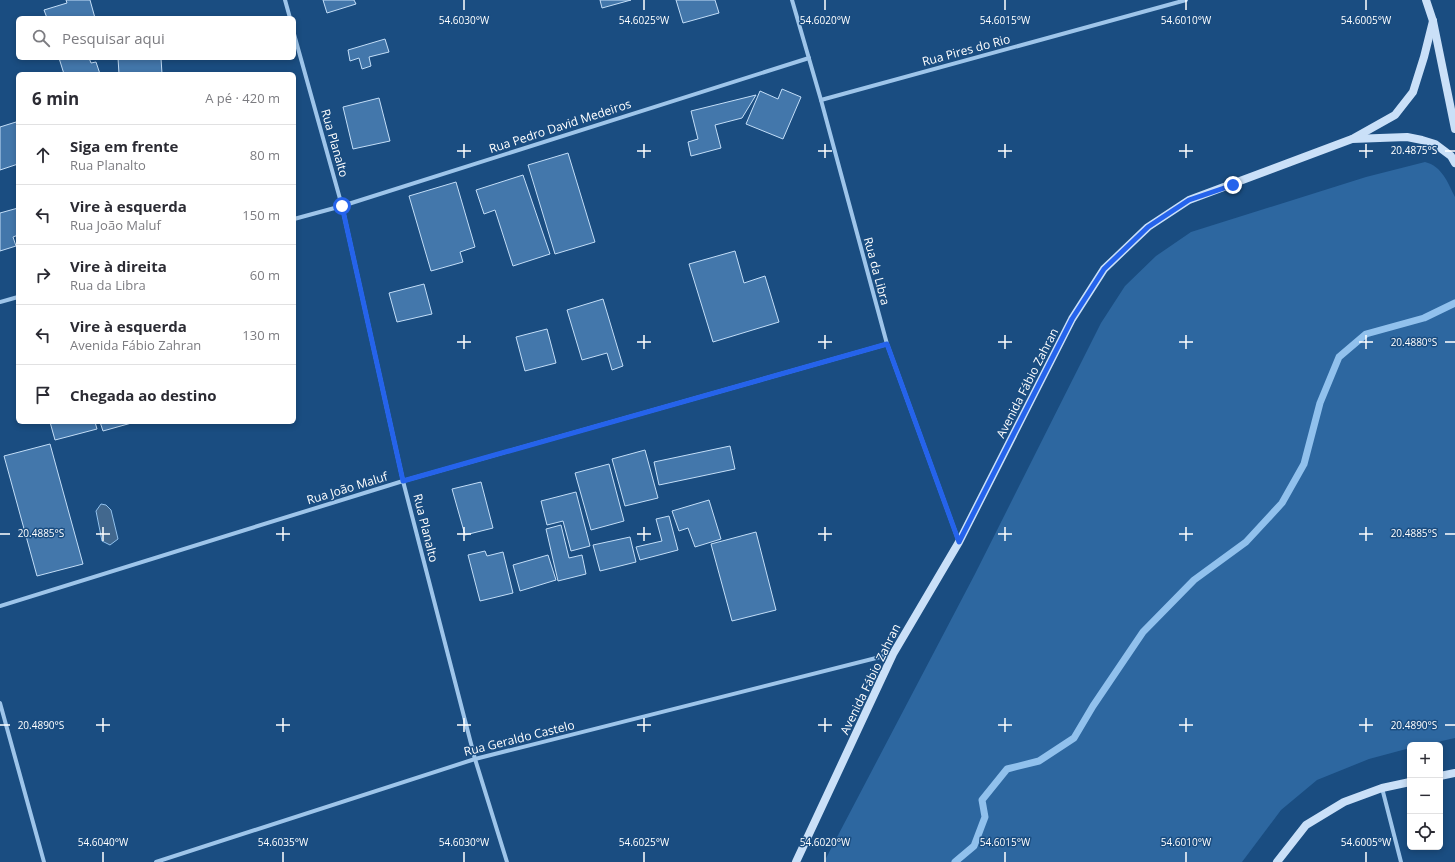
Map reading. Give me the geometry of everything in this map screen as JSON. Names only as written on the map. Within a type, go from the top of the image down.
[{"type":"main road","points":[[1426,0],[1433,21],[1455,129]]},
{"type":"main road","points":[[1352,139],[1395,115],[1413,92],[1433,21]]},
{"type":"main road","name":"Avenida Fábio Zahran","points":[[796,862],[893,654],[959,542],[1072,319],[1104,269],[1148,227],[1189,200],[1352,139],[1407,137],[1422,140],[1435,144],[1451,156],[1455,163]]},
{"type":"main road","points":[[1443,775],[1455,773]]},
{"type":"main road","points":[[1276,862],[1306,825],[1344,802],[1382,788],[1407,783]]},
{"type":"street","points":[[284,0],[289,16]]},
{"type":"street","name":"Rua da Libra","points":[[792,0],[821,100],[887,344],[959,542]]},
{"type":"street","name":"Rua Pires do Rio","points":[[821,100],[1186,0]]},
{"type":"street","name":"Rua Planalto","points":[[296,41],[342,206],[403,481],[475,758],[507,862]]},
{"type":"street","name":"Rua Pedro David Medeiros","points":[[296,219],[809,58]]},
{"type":"street","points":[[0,302],[16,298]]},
{"type":"street","name":"Rua João Maluf","points":[[0,606],[403,481],[887,344]]},
{"type":"street","name":"Rua Geraldo Castelo","points":[[156,862],[475,758],[893,654]]},
{"type":"street","points":[[0,703],[44,862]]},
{"type":"street","points":[[1382,788],[1401,862]]},
{"type":"shaded area","points":[[1425,162],[1436,167],[1440,171],[1455,197],[1455,738],[1437,742],[1407,742],[1407,749],[1369,759],[1317,780],[1281,810],[1242,862],[824,862],[975,574],[1101,323],[1125,286],[1156,256],[1191,232],[1366,177]]},
{"type":"shaded area","points":[[101,504],[106,505],[111,510],[118,539],[110,545],[102,541],[96,511]]},
{"type":"building","points":[[66,0],[90,0],[94,16],[46,16],[44,10],[67,3]]},
{"type":"building","points":[[323,0],[354,0],[356,4],[327,13]]},
{"type":"building","points":[[600,0],[631,0],[602,8]]},
{"type":"building","points":[[676,0],[715,0],[719,13],[683,23]]},
{"type":"building","points":[[385,39],[389,52],[369,57],[371,66],[362,69],[359,58],[350,61],[348,50]]},
{"type":"building","points":[[60,60],[90,60],[91,63],[96,62],[99,72],[63,72]]},
{"type":"building","points":[[118,60],[161,60],[162,72],[119,72]]},
{"type":"building","points":[[782,89],[801,97],[783,139],[746,124],[760,91],[778,99]]},
{"type":"building","points":[[756,95],[742,118],[715,125],[721,148],[691,156],[688,142],[698,139],[691,111]]},
{"type":"building","points":[[379,98],[390,141],[353,149],[343,107]]},
{"type":"building","points":[[16,122],[16,165],[0,170],[0,127]]},
{"type":"building","points":[[568,153],[595,242],[555,254],[528,165]]},
{"type":"building","points":[[523,175],[550,254],[513,266],[495,210],[484,214],[476,190]]},
{"type":"building","points":[[456,182],[475,247],[460,252],[463,262],[431,271],[409,196]]},
{"type":"building","points":[[16,209],[16,236],[13,237],[16,246],[0,251],[0,213]]},
{"type":"building","points":[[735,251],[744,283],[765,276],[779,322],[713,342],[689,264]]},
{"type":"building","points":[[424,284],[432,314],[397,322],[389,293]]},
{"type":"building","points":[[603,299],[623,366],[612,370],[607,353],[582,360],[567,310]]},
{"type":"building","points":[[547,329],[556,363],[525,371],[516,337]]},
{"type":"building","points":[[51,424],[96,424],[97,429],[55,440]]},
{"type":"building","points":[[101,424],[128,424],[103,431]]},
{"type":"building","points":[[50,444],[83,564],[37,576],[4,456]]},
{"type":"building","points":[[730,446],[735,469],[659,485],[654,462]]},
{"type":"building","points":[[645,450],[658,498],[625,506],[612,459]]},
{"type":"building","points":[[609,464],[624,521],[591,530],[575,473]]},
{"type":"building","points":[[481,482],[493,528],[465,535],[452,489]]},
{"type":"building","points":[[576,492],[590,546],[571,551],[563,521],[547,525],[541,501]]},
{"type":"building","points":[[709,500],[721,539],[695,547],[688,528],[679,531],[672,511]]},
{"type":"building","points":[[669,516],[678,550],[640,560],[636,547],[662,541],[656,519]]},
{"type":"building","points":[[561,525],[569,558],[582,555],[586,574],[558,581],[546,529]]},
{"type":"building","points":[[756,532],[776,610],[732,621],[711,544]]},
{"type":"building","points":[[630,537],[636,562],[600,571],[593,545]]},
{"type":"building","points":[[485,551],[487,556],[503,552],[513,593],[480,601],[468,555]]},
{"type":"building","points":[[548,555],[556,580],[520,591],[513,565]]},
{"type":"waterway","points":[[955,862],[974,846],[985,817],[982,800],[1007,769],[1039,761],[1074,738],[1093,706],[1143,632],[1194,580],[1246,542],[1282,503],[1304,464],[1320,403],[1339,357],[1366,334],[1424,318],[1455,303]]},
{"type":"route","points":[[342,206],[403,481],[887,344],[959,542],[1072,319],[1104,269],[1148,227],[1189,200],[1233,185]]}]
